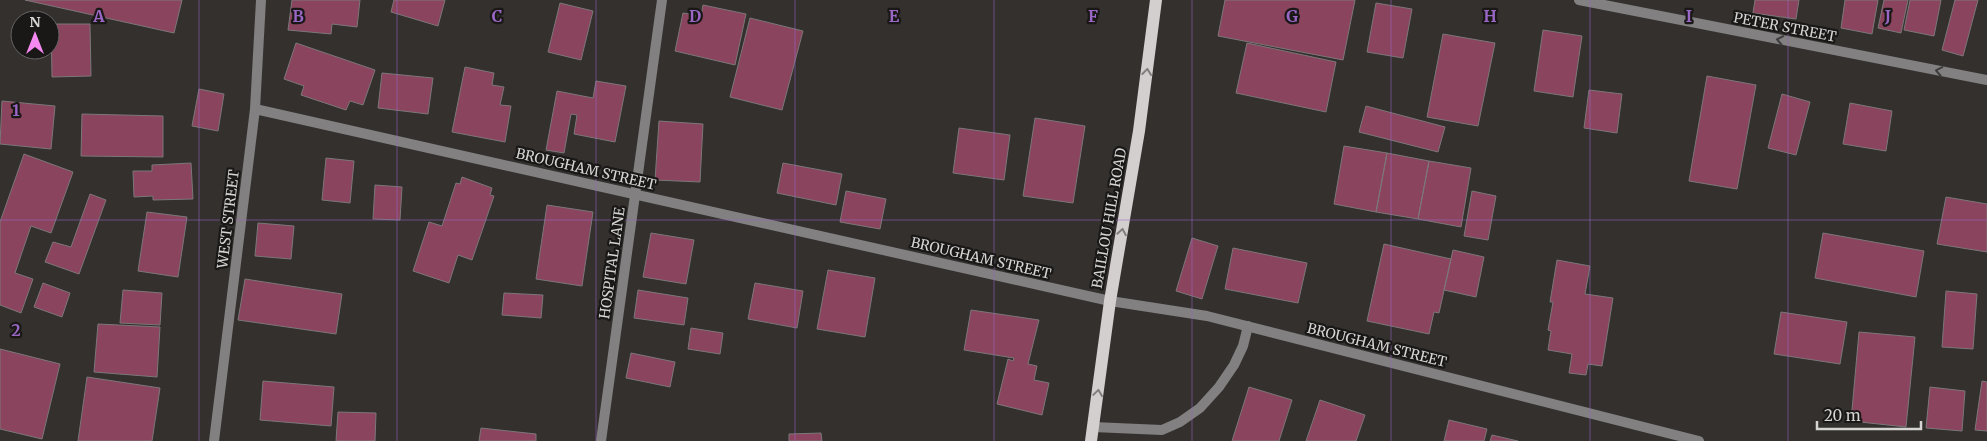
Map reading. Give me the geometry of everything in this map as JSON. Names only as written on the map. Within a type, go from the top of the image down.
[{"type":"main road","name":"BAILLOU HILL ROAD","points":[[1091,441],[1110,301],[1139,131],[1156,0]]},
{"type":"street","name":"WEST STREET","points":[[214,441],[255,109],[261,0]]},
{"type":"street","name":"HOSPITAL LANE","points":[[601,441],[662,0]]},
{"type":"street","name":"PETER STREET","points":[[1579,0],[1987,80]]},
{"type":"street","name":"BROUGHAM STREET","points":[[255,109],[1110,301],[1207,316],[1699,441]]},
{"type":"street","points":[[1093,427],[1162,430],[1180,422],[1200,408],[1234,365],[1243,346],[1248,326]]},
{"type":"building","points":[[25,0],[182,0],[174,33]]},
{"type":"building","points":[[292,0],[360,0],[357,27],[332,24],[331,34],[288,30]]},
{"type":"building","points":[[394,0],[445,0],[438,26],[391,12]]},
{"type":"building","points":[[1225,0],[1355,0],[1343,60],[1218,36]]},
{"type":"building","points":[[1755,0],[1799,0],[1796,19],[1753,13]]},
{"type":"building","points":[[1845,0],[1878,0],[1872,34],[1841,28]]},
{"type":"building","points":[[1884,0],[1908,0],[1901,33],[1878,28]]},
{"type":"building","points":[[1910,0],[1941,0],[1934,36],[1904,30]]},
{"type":"building","points":[[1955,0],[1978,0],[1963,56],[1942,50]]},
{"type":"building","points":[[560,3],[593,11],[581,60],[548,52]]},
{"type":"building","points":[[1376,3],[1412,9],[1403,58],[1367,52]]},
{"type":"building","points":[[703,5],[746,14],[735,65],[675,51],[683,13],[701,16]]},
{"type":"building","points":[[750,18],[803,31],[782,110],[730,97]]},
{"type":"building","points":[[60,24],[90,24],[91,76],[52,77],[52,60],[60,60]]},
{"type":"building","points":[[1543,30],[1582,36],[1573,97],[1534,91]]},
{"type":"building","points":[[1443,34],[1495,43],[1478,126],[1427,117]]},
{"type":"building","points":[[296,43],[375,70],[363,105],[350,101],[346,110],[301,95],[304,86],[284,79]]},
{"type":"building","points":[[1247,43],[1336,62],[1326,112],[1236,93]]},
{"type":"building","points":[[465,67],[494,73],[492,85],[504,87],[500,105],[511,106],[505,142],[452,132]]},
{"type":"building","points":[[382,73],[433,78],[428,114],[378,108]]},
{"type":"building","points":[[1707,76],[1756,85],[1737,189],[1689,181]]},
{"type":"building","points":[[596,81],[626,86],[615,142],[574,134],[577,115],[571,114],[564,153],[546,150],[557,91],[593,98]]},
{"type":"building","points":[[199,89],[224,94],[218,131],[192,126]]},
{"type":"building","points":[[1589,90],[1622,94],[1617,133],[1584,128]]},
{"type":"building","points":[[1782,94],[1810,102],[1796,155],[1768,148]]},
{"type":"building","points":[[2,101],[55,106],[51,149],[0,144]]},
{"type":"building","points":[[1850,103],[1892,111],[1886,151],[1843,144]]},
{"type":"building","points":[[1366,106],[1445,127],[1438,152],[1359,132]]},
{"type":"building","points":[[82,114],[163,116],[163,157],[81,156]]},
{"type":"building","points":[[1035,118],[1085,126],[1073,203],[1023,196]]},
{"type":"building","points":[[659,121],[703,124],[700,182],[655,180]]},
{"type":"building","points":[[959,128],[1010,135],[1004,180],[953,173]]},
{"type":"building","points":[[1344,146],[1387,153],[1376,212],[1334,204]]},
{"type":"building","points":[[1387,153],[1429,161],[1418,219],[1376,212]]},
{"type":"building","points":[[24,154],[73,172],[51,233],[31,226],[15,273],[33,279],[21,313],[0,305],[0,222]]},
{"type":"building","points":[[326,158],[354,161],[350,203],[322,200]]},
{"type":"building","points":[[1429,161],[1471,168],[1461,227],[1418,219]]},
{"type":"building","points":[[191,163],[193,199],[153,200],[153,196],[134,197],[133,171],[152,171],[152,165]]},
{"type":"building","points":[[783,163],[842,174],[836,205],[777,193]]},
{"type":"building","points":[[462,177],[492,188],[490,195],[494,196],[472,260],[458,255],[449,283],[413,271],[429,222],[442,226],[456,183],[460,184]]},
{"type":"building","points":[[375,185],[402,187],[400,220],[373,219]]},
{"type":"building","points":[[846,191],[886,199],[880,229],[840,222]]},
{"type":"building","points":[[1472,191],[1496,196],[1488,240],[1464,236]]},
{"type":"building","points":[[90,194],[106,200],[79,274],[45,262],[53,242],[71,247]]},
{"type":"building","points":[[1946,197],[1987,204],[1987,252],[1937,244]]},
{"type":"building","points":[[547,205],[593,212],[582,286],[536,279]]},
{"type":"building","points":[[147,212],[187,217],[178,277],[138,271]]},
{"type":"building","points":[[258,223],[294,226],[291,259],[255,256]]},
{"type":"building","points":[[651,233],[694,240],[686,284],[643,277]]},
{"type":"building","points":[[1823,233],[1924,251],[1916,297],[1815,278]]},
{"type":"building","points":[[1192,238],[1218,246],[1202,299],[1176,291]]},
{"type":"building","points":[[1384,244],[1451,259],[1439,313],[1434,312],[1429,334],[1367,321]]},
{"type":"building","points":[[1233,248],[1307,263],[1298,303],[1225,289]]},
{"type":"building","points":[[1453,250],[1484,257],[1476,297],[1444,290]]},
{"type":"building","points":[[1557,260],[1590,266],[1585,294],[1613,298],[1602,366],[1588,364],[1586,375],[1569,373],[1572,354],[1548,350],[1551,331],[1548,330],[1553,302],[1550,302]]},
{"type":"building","points":[[828,270],[875,278],[865,337],[817,329]]},
{"type":"building","points":[[245,279],[342,294],[336,334],[238,320]]},
{"type":"building","points":[[43,283],[70,293],[62,317],[34,307]]},
{"type":"building","points":[[755,283],[803,291],[797,328],[748,319]]},
{"type":"building","points":[[123,290],[162,293],[160,325],[120,323]]},
{"type":"building","points":[[638,290],[688,298],[684,325],[634,318]]},
{"type":"building","points":[[1946,291],[1977,294],[1973,349],[1942,347]]},
{"type":"building","points":[[504,293],[543,295],[541,318],[502,315]]},
{"type":"building","points":[[971,310],[1039,320],[1028,364],[1037,366],[1034,380],[1049,383],[1042,415],[997,404],[1008,359],[1013,361],[1014,358],[964,350]]},
{"type":"building","points":[[1781,312],[1847,322],[1840,364],[1774,354]]},
{"type":"building","points":[[98,324],[160,327],[157,377],[94,372]]},
{"type":"building","points":[[691,328],[723,333],[720,354],[688,349]]},
{"type":"building","points":[[1859,332],[1915,337],[1906,427],[1851,421]]},
{"type":"building","points":[[0,349],[60,364],[42,439],[0,429]]},
{"type":"building","points":[[631,353],[675,362],[670,387],[626,378]]},
{"type":"building","points":[[87,377],[160,388],[152,441],[78,441]]},
{"type":"building","points":[[263,381],[334,387],[331,426],[260,420]]},
{"type":"building","points":[[1982,381],[1987,382],[1987,431],[1975,430]]},
{"type":"building","points":[[1249,387],[1292,400],[1279,441],[1232,441]]},
{"type":"building","points":[[1930,387],[1965,391],[1962,431],[1926,428]]},
{"type":"building","points":[[1320,400],[1365,415],[1356,441],[1306,441]]},
{"type":"building","points":[[338,412],[376,413],[375,441],[336,441]]},
{"type":"building","points":[[1449,420],[1487,429],[1484,441],[1444,441]]},
{"type":"building","points":[[481,428],[536,434],[536,441],[479,441]]},
{"type":"building","points":[[821,433],[822,441],[789,441],[789,434]]},
{"type":"building","points":[[1492,435],[1518,441],[1490,441]]}]
